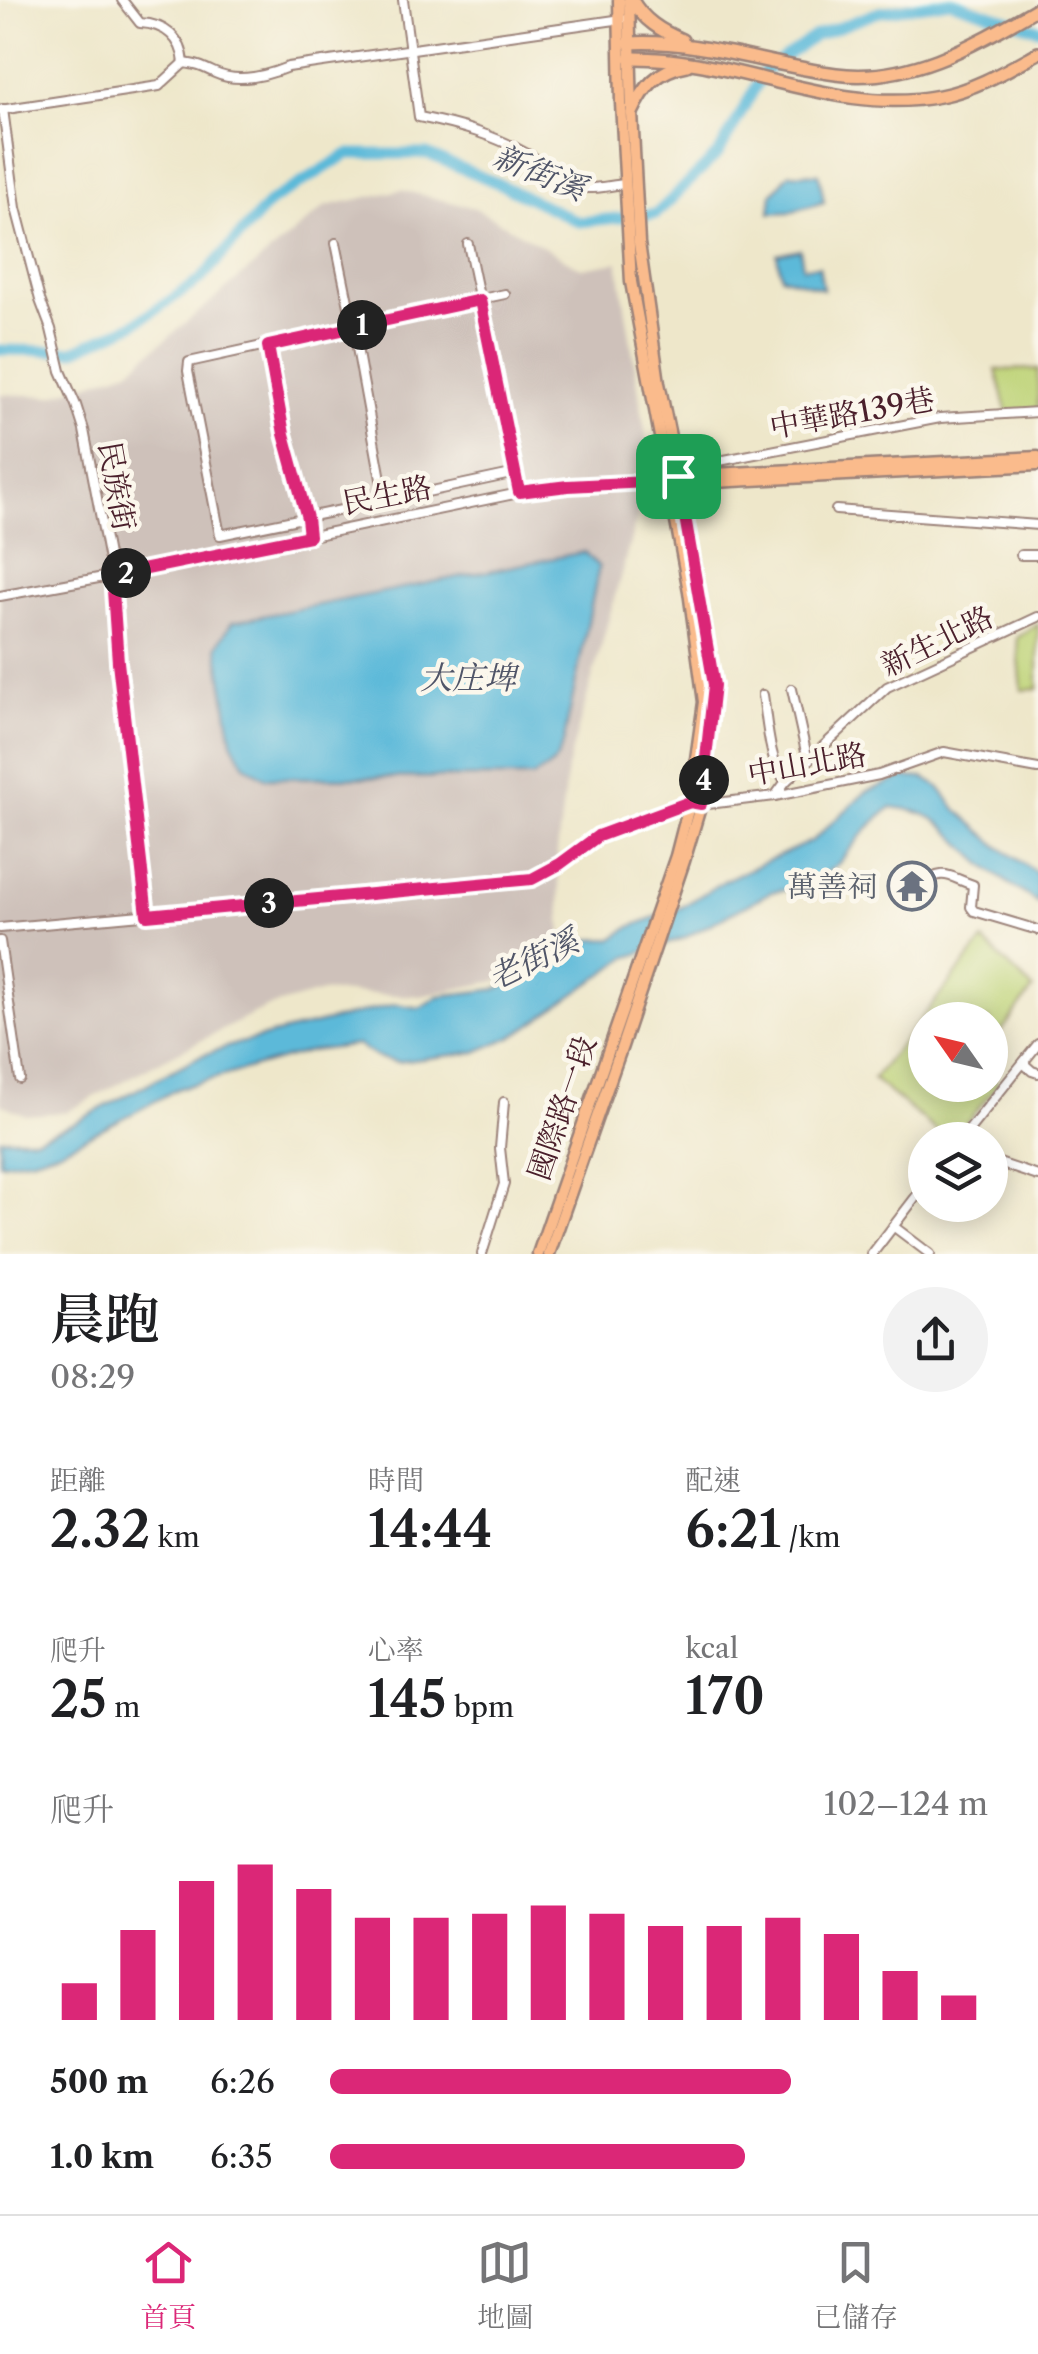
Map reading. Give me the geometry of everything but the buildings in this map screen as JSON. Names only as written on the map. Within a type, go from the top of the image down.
[{"type":"highway","points":[[630,0],[657,27],[700,47]]},
{"type":"highway","points":[[626,52],[654,42],[700,47],[838,75],[868,75],[894,72],[969,48],[1038,8]]},
{"type":"highway","points":[[626,52],[731,70],[849,97],[893,101],[942,96],[976,85],[1038,52]]},
{"type":"highway","points":[[632,113],[656,76],[668,69],[696,64]]},
{"type":"main road","points":[[619,0],[626,52],[630,182],[704,702],[696,803],[638,981]]},
{"type":"main road","points":[[624,19],[630,0]]},
{"type":"main road","points":[[626,52],[632,113],[630,282],[675,481]]},
{"type":"main road","name":"民生路","points":[[675,481],[1038,457]]},
{"type":"main road","name":"民生路","points":[[675,481],[1038,465]]},
{"type":"main road","name":"國際路一段","points":[[538,1254],[638,981]]},
{"type":"main road","name":"國際路一段","points":[[549,1254],[638,981]]},
{"type":"street","points":[[122,0],[140,23],[153,23],[176,38],[183,49],[184,63]]},
{"type":"street","points":[[403,0],[419,117],[492,136],[584,188],[630,182]]},
{"type":"street","points":[[1,110],[159,86],[184,63],[203,65],[217,75],[240,78],[288,67],[624,19]]},
{"type":"street","name":"民族街","points":[[1,110],[16,208],[60,366],[84,430],[112,576],[147,915]]},
{"type":"street","points":[[336,242],[385,500]]},
{"type":"street","points":[[468,244],[519,492]]},
{"type":"street","points":[[504,294],[189,362],[188,371],[220,534],[516,473]]},
{"type":"street","points":[[268,346],[309,536]]},
{"type":"street","name":"中華路139巷","points":[[675,481],[688,467],[940,418],[1038,412]]},
{"type":"street","name":"民生路","points":[[0,596],[519,492],[675,481]]},
{"type":"street","points":[[836,510],[1038,525]]},
{"type":"street","points":[[1021,555],[1038,555]]},
{"type":"street","name":"新生北路","points":[[775,796],[786,781],[887,687],[1038,617]]},
{"type":"street","points":[[792,689],[808,761]]},
{"type":"street","points":[[763,696],[778,774],[786,781]]},
{"type":"street","name":"中山北路","points":[[0,928],[532,879],[598,836],[696,803],[775,796],[880,774],[944,752],[1038,769]]},
{"type":"street","points":[[920,886],[936,874],[973,885],[974,911],[1038,930]]},
{"type":"street","points":[[0,941],[20,1080]]},
{"type":"street","points":[[975,1122],[1038,1044]]},
{"type":"street","points":[[1023,1063],[1038,1073]]},
{"type":"street","points":[[482,1254],[504,1184],[500,1148],[504,1102]]},
{"type":"street","points":[[1008,1166],[1038,1176]]},
{"type":"street","points":[[872,1254],[908,1207]]},
{"type":"street","points":[[893,1226],[930,1254]]},
{"type":"shaded area","points":[[401,190],[475,208],[581,268],[618,262],[651,467],[567,769],[557,852],[563,949],[497,981],[421,996],[322,992],[266,1008],[67,1112],[26,1115],[0,1104],[0,394],[51,396],[129,370],[326,206]]},
{"type":"green space","points":[[1038,369],[1038,412],[1008,414],[996,370]]},
{"type":"green space","points":[[1038,624],[1038,689],[1022,690],[1017,638]]},
{"type":"green space","points":[[983,941],[1033,989],[1008,1023],[1008,1002],[934,1002]]},
{"type":"green space","points":[[908,1035],[908,1102],[983,1102],[967,1122],[926,1122],[873,1079]]},
{"type":"water","points":[[790,173],[819,174],[824,202],[790,212],[770,213],[772,194]]},
{"type":"water","points":[[800,249],[803,267],[819,266],[823,289],[781,276],[777,254]]},
{"type":"water","name":"大庄埤","points":[[584,552],[599,567],[564,740],[557,759],[546,770],[533,777],[265,778],[244,764],[232,741],[217,646],[232,622]]},
{"type":"water","points":[[904,777],[924,778],[939,787],[956,809],[998,846],[1038,874],[1038,903],[985,866],[932,818],[891,807],[837,865],[807,887],[771,892],[684,938],[626,958],[516,1035],[476,1052],[397,1062],[376,1057],[358,1045],[310,1051],[177,1089],[60,1150],[0,1163],[0,1138],[36,1138],[74,1123],[200,1056],[396,1004],[420,1008],[439,996],[497,989],[548,964],[573,958],[588,940],[613,939],[632,926],[682,907],[727,879],[812,841],[866,792]]},
{"type":"waterway","name":"新街溪","points":[[0,350],[73,351],[134,324],[200,280],[270,202],[348,154],[427,154],[579,222],[656,214],[719,153],[764,72],[815,36],[879,12],[950,1],[1038,29]]},
{"type":"place","name":"萬善祠","points":[[912,886]]},
{"type":"route","points":[[480,300],[519,492],[667,481],[678,476],[714,685],[701,804],[690,802],[598,836],[532,879],[147,915],[112,576],[309,536],[268,346],[480,300]]},
{"type":"water label","name":"老街溪","points":[[533,959]]}]
